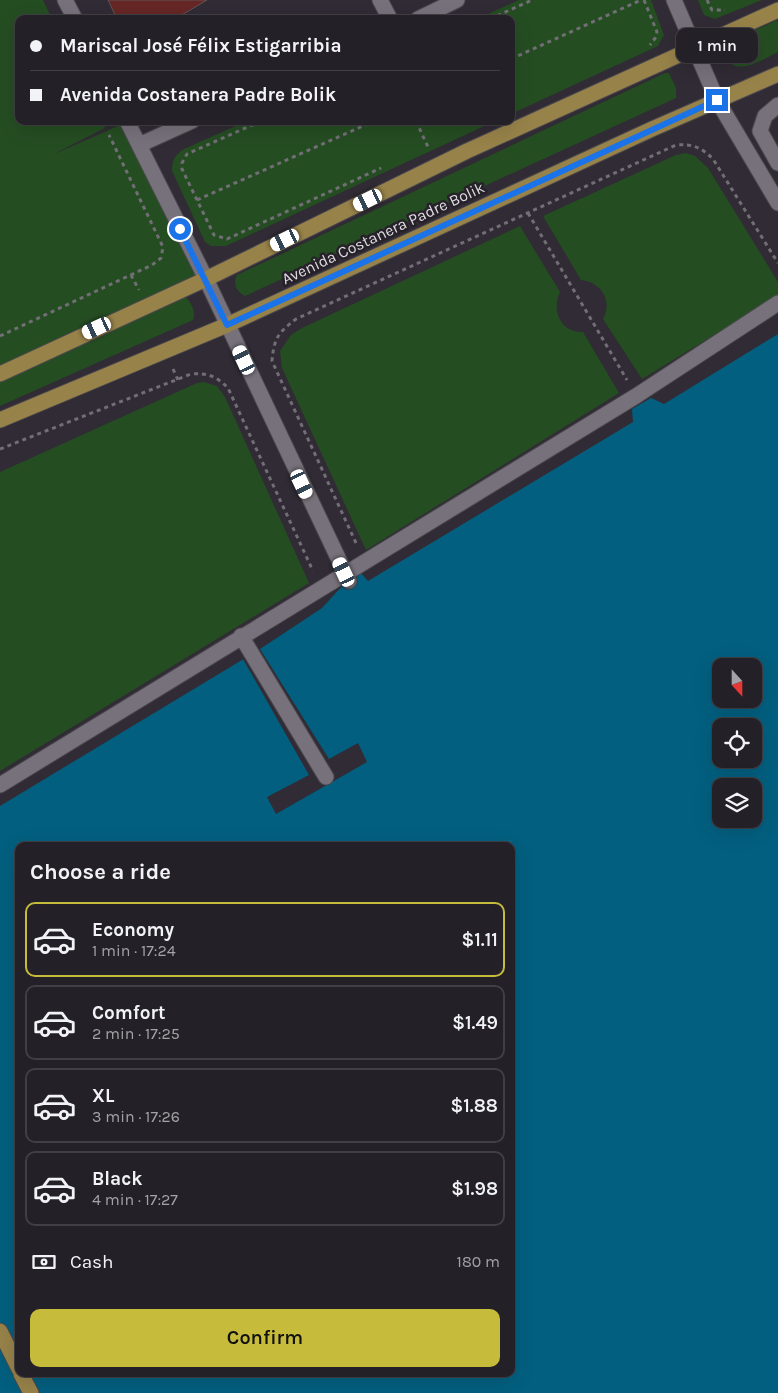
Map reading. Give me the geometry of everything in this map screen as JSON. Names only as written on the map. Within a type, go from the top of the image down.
[{"type":"main road","points":[[0,374],[146,305],[206,279],[467,151],[778,10]]},
{"type":"main road","name":"Avenida Costanera Padre Bolik","points":[[0,420],[227,325],[717,100],[778,74]]},
{"type":"main road","points":[[0,1331],[15,1361]]},
{"type":"main road","points":[[23,1377],[31,1393]]},
{"type":"street","points":[[65,0],[72,15]]},
{"type":"street","points":[[380,0],[388,15]]},
{"type":"street","points":[[426,15],[457,0]]},
{"type":"street","points":[[674,0],[717,100],[778,204]]},
{"type":"street","points":[[756,166],[777,160],[760,131],[766,116],[778,106]]},
{"type":"street","points":[[129,125],[206,279],[347,577]]},
{"type":"street","points":[[139,145],[183,125]]},
{"type":"street","points":[[0,785],[320,588],[347,577],[364,561],[636,396],[778,303]]},
{"type":"street","points":[[241,636],[326,777]]},
{"type":"path","points":[[499,15],[532,0]]},
{"type":"path","points":[[515,57],[642,0],[654,26]]},
{"type":"path","points":[[706,0],[712,10],[718,11],[732,7]]},
{"type":"path","points":[[252,125],[187,154],[184,158],[182,169],[214,235],[226,240],[384,167]]},
{"type":"path","points":[[197,200],[365,125]]},
{"type":"path","points":[[418,125],[428,147]]},
{"type":"path","points":[[0,336],[132,275],[161,258],[163,247],[109,135]]},
{"type":"path","points":[[419,151],[436,143]]},
{"type":"path","points":[[364,561],[272,361],[274,342],[283,329],[296,319],[676,146],[690,145],[703,149],[713,160],[778,263]]},
{"type":"path","points":[[528,213],[636,396]]},
{"type":"path","points":[[132,275],[146,305]]},
{"type":"path","points":[[166,351],[178,380]]},
{"type":"path","points":[[0,449],[191,374],[206,373],[218,378],[228,388],[320,588]]},
{"type":"green space","points":[[0,0],[43,0],[50,15],[15,15],[15,125],[104,125],[105,128],[52,155],[120,125],[129,125],[206,279],[0,374]]},
{"type":"green space","points":[[519,0],[651,0],[664,35],[658,46],[515,112],[515,15],[486,15]]},
{"type":"green space","points":[[698,0],[762,0],[715,19],[704,15]]},
{"type":"green space","points":[[778,20],[778,52],[751,65],[737,66],[731,64],[725,52],[728,42]]},
{"type":"green space","points":[[665,73],[669,73],[676,88],[676,98],[245,296],[237,290],[235,281],[237,275]]},
{"type":"green space","points":[[238,125],[486,125],[226,246],[211,246],[205,242],[172,171],[173,161],[184,149]]},
{"type":"green space","points":[[686,153],[695,156],[708,168],[778,282],[778,296],[642,379],[603,319],[607,305],[603,293],[594,284],[581,280],[543,216],[676,155]]},
{"type":"green space","points":[[520,226],[560,292],[557,306],[560,320],[569,329],[583,332],[619,393],[366,550],[282,368],[280,351],[291,335],[302,328]]},
{"type":"green space","points":[[183,298],[187,298],[192,306],[194,311],[193,320],[0,406],[0,381]]},
{"type":"green space","points":[[204,382],[217,386],[225,397],[309,583],[0,771],[0,472],[197,383]]},
{"type":"water","points":[[778,334],[778,1393],[0,1393],[0,806],[260,649],[322,608],[343,585],[361,573],[368,581],[633,422],[632,409],[651,398],[664,404]]},
{"type":"pier","points":[[260,649],[329,759],[358,743],[367,762],[276,814],[267,797],[309,775],[243,659]]},
{"type":"building","points":[[108,0],[207,0],[182,15],[115,15]]},
{"type":"route","points":[[180,229],[227,325],[717,100]]}]
